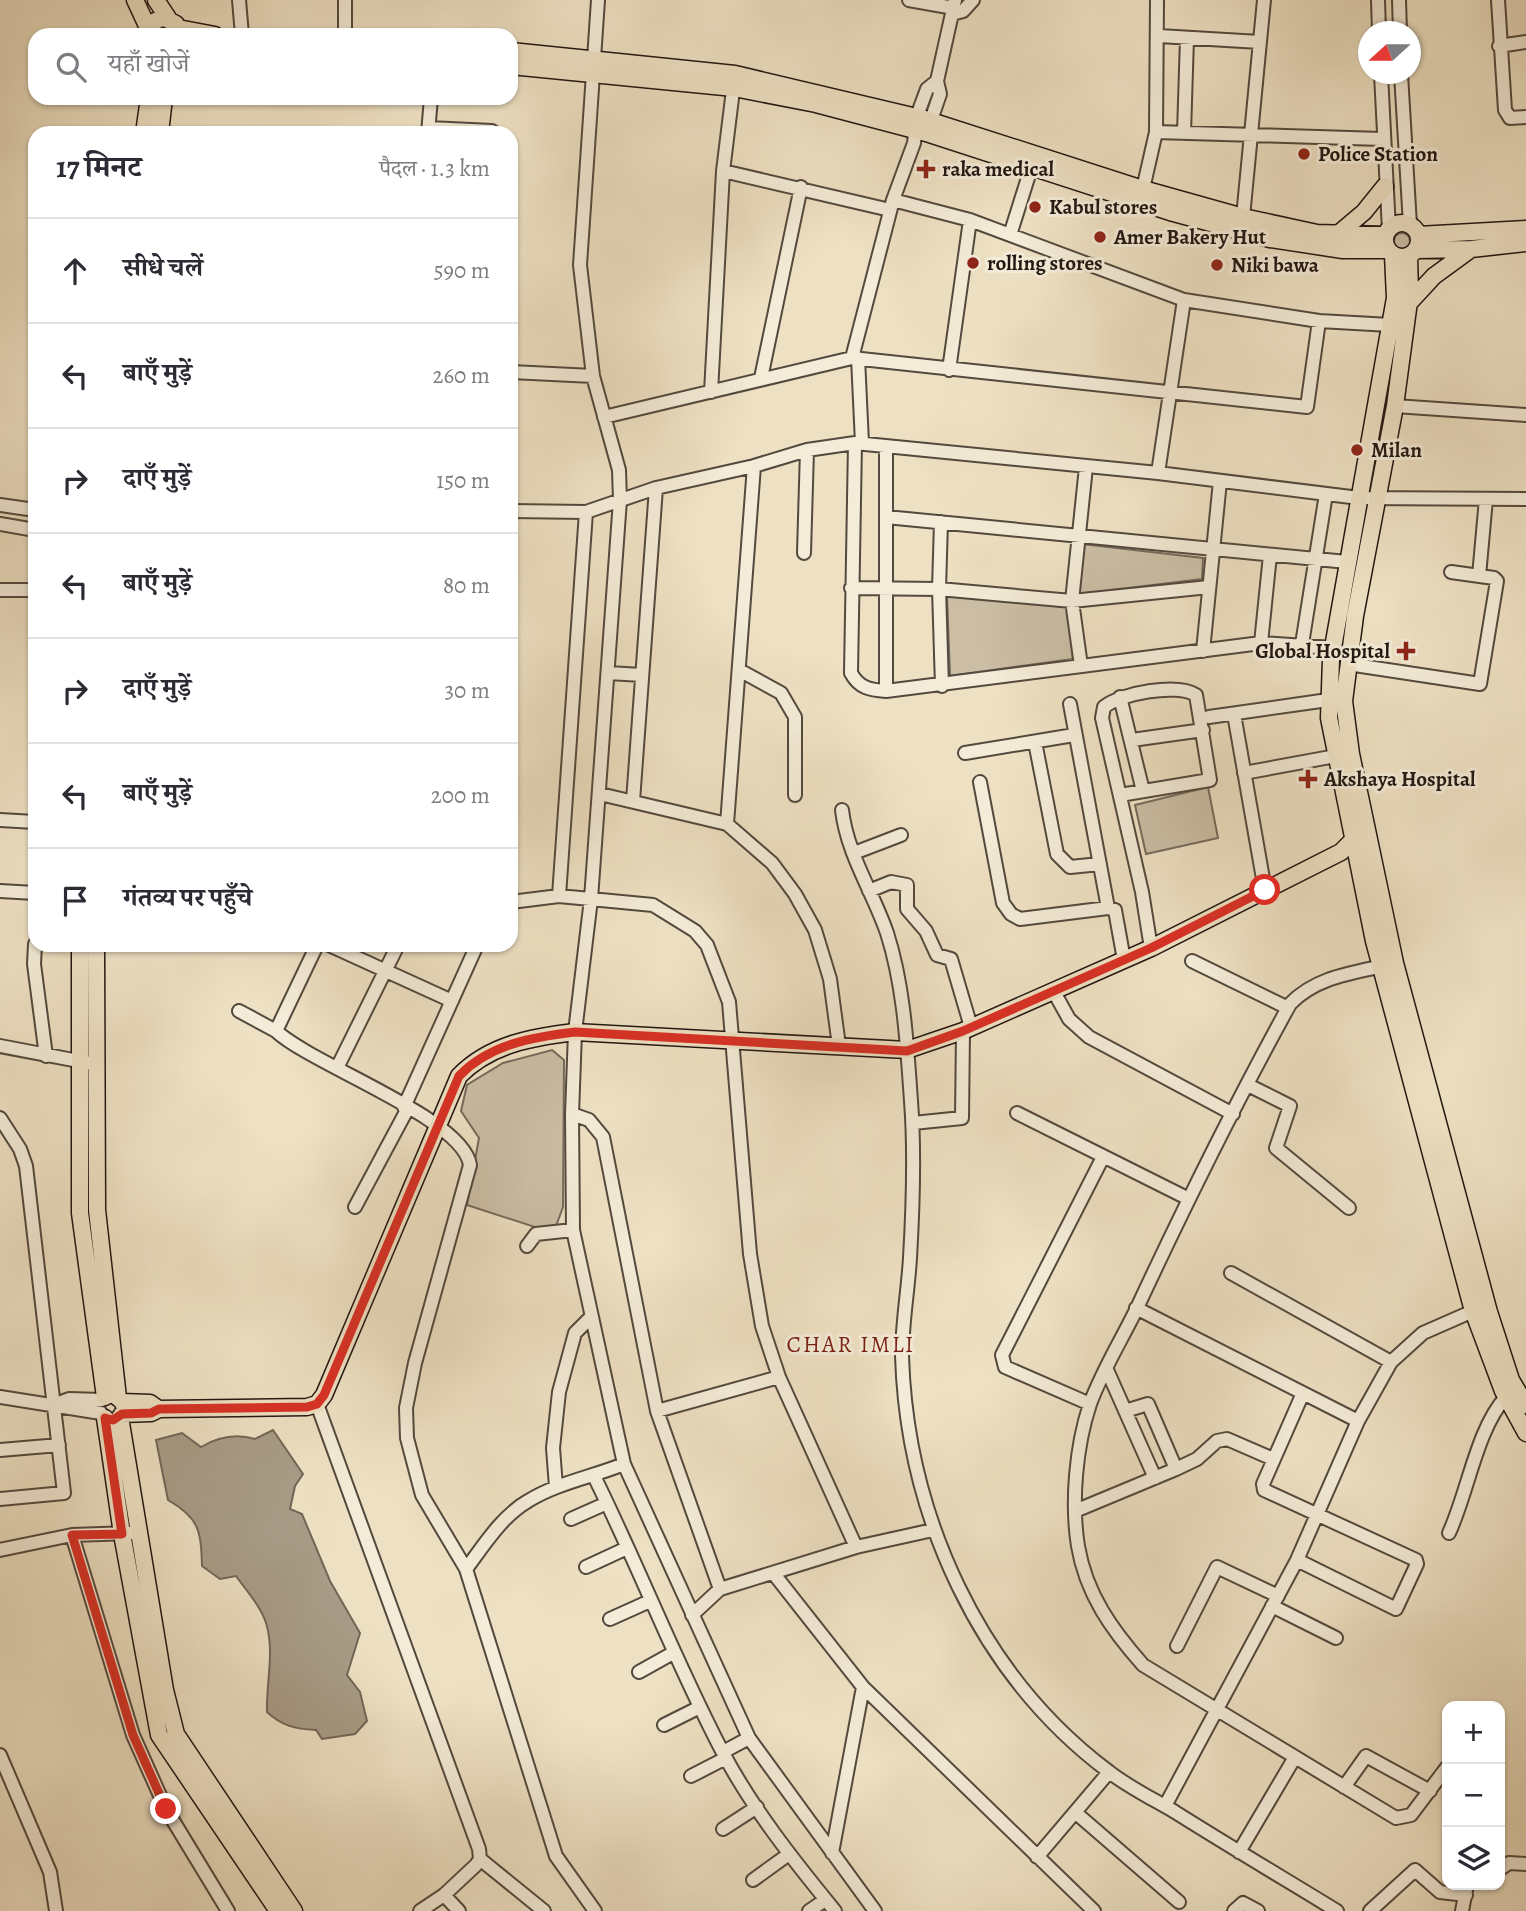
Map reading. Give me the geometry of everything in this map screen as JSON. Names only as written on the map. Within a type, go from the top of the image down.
[{"type":"main road","points":[[135,0],[146,28]]},
{"type":"main road","points":[[156,0],[175,27]]},
{"type":"main road","points":[[151,28],[158,18],[175,27]]},
{"type":"main road","points":[[518,52],[593,65],[734,81],[1242,217],[1317,233],[1471,249],[1526,243]]},
{"type":"main road","points":[[518,66],[593,65]]},
{"type":"main road","points":[[145,126],[148,105]]},
{"type":"main road","points":[[161,126],[163,105]]},
{"type":"main road","points":[[921,129],[1170,212],[1270,239],[1343,250],[1526,229]]},
{"type":"main road","points":[[1338,234],[1364,212],[1385,186]]},
{"type":"main road","points":[[1357,847],[1344,701],[1348,664],[1395,406],[1409,303],[1401,242]]},
{"type":"main road","points":[[1401,242],[1391,325],[1347,562],[1328,700],[1336,756],[1387,965],[1506,1397],[1526,1433]]},
{"type":"main road","points":[[1409,303],[1434,276],[1471,249]]},
{"type":"main road","points":[[112,1407],[151,1413],[159,1409],[307,1407],[317,1404],[324,1395],[459,1076],[478,1058],[536,1037],[575,1032],[907,1051],[1054,992],[1151,948],[1357,847]]},
{"type":"main road","points":[[80,952],[104,1338],[122,1534],[159,1735],[278,1911]]},
{"type":"main road","points":[[87,1063],[95,952]]},
{"type":"main road","points":[[1480,1309],[1511,1380],[1526,1405]]},
{"type":"main road","points":[[112,1407],[139,1532],[165,1690],[176,1734],[294,1911]]},
{"type":"street","points":[[239,0],[241,28]]},
{"type":"street","points":[[345,0],[345,28]]},
{"type":"street","points":[[598,0],[580,265],[593,376],[619,470],[620,500],[600,794],[575,1032],[572,1114],[573,1230],[624,1464],[749,1738],[875,1911]]},
{"type":"street","points":[[909,0],[963,11],[973,0]]},
{"type":"street","points":[[1143,189],[1156,132],[1159,36],[1157,0]]},
{"type":"street","points":[[1242,217],[1264,0]]},
{"type":"street","points":[[1378,0],[1379,21]]},
{"type":"street","points":[[1399,0],[1400,21]]},
{"type":"street","points":[[1498,0],[1505,110],[1510,118],[1526,117]]},
{"type":"street","points":[[953,7],[937,81],[928,89],[921,129],[891,205],[855,358],[859,443],[851,588],[851,673],[856,683],[864,688],[886,691],[942,686],[1261,643],[1334,648]]},
{"type":"street","points":[[1159,36],[1259,42]]},
{"type":"street","points":[[1184,133],[1187,38]]},
{"type":"street","points":[[1499,46],[1526,42]]},
{"type":"street","points":[[711,392],[723,171],[734,81]]},
{"type":"street","points":[[1381,84],[1385,186],[1401,242]]},
{"type":"street","points":[[1401,84],[1401,242]]},
{"type":"street","points":[[429,126],[430,105]]},
{"type":"street","points":[[1156,132],[1251,138],[1382,139]]},
{"type":"street","points":[[1010,235],[1032,165]]},
{"type":"street","points":[[723,171],[970,220],[1184,300],[1319,321],[1391,325]]},
{"type":"street","points":[[761,378],[802,187]]},
{"type":"street","points":[[949,370],[970,220]]},
{"type":"street","points":[[1158,473],[1184,300]]},
{"type":"street","points":[[604,417],[855,358],[1307,407],[1319,321]]},
{"type":"street","points":[[518,372],[593,376]]},
{"type":"street","points":[[1395,406],[1526,415]]},
{"type":"street","points":[[518,511],[586,512],[656,488],[754,466],[807,450],[859,443],[1158,473],[1359,498],[1526,499]]},
{"type":"street","points":[[886,446],[886,691]]},
{"type":"street","points":[[804,553],[807,450]]},
{"type":"street","points":[[727,824],[754,466]]},
{"type":"street","points":[[1081,666],[1072,601],[1086,467]]},
{"type":"street","points":[[1203,651],[1220,481]]},
{"type":"street","points":[[633,801],[656,488]]},
{"type":"street","points":[[1302,644],[1326,494]]},
{"type":"street","points":[[1479,576],[1486,499]]},
{"type":"street","points":[[0,505],[28,509]]},
{"type":"street","points":[[559,896],[586,512]]},
{"type":"street","points":[[886,517],[1347,562]]},
{"type":"street","points":[[941,522],[939,589],[942,686]]},
{"type":"street","points":[[0,524],[28,529]]},
{"type":"street","points":[[1261,643],[1270,555]]},
{"type":"street","points":[[1348,664],[1480,684],[1497,584],[1494,578],[1451,572]]},
{"type":"street","points":[[851,588],[939,589],[1072,601],[1209,587]]},
{"type":"street","points":[[0,590],[28,590]]},
{"type":"street","points":[[740,670],[781,693],[795,718],[794,795]]},
{"type":"street","points":[[608,673],[642,675]]},
{"type":"street","points":[[1120,795],[1210,780],[1196,695],[1189,691],[1171,690],[1120,697],[1104,707],[1102,718],[1151,948]]},
{"type":"street","points":[[1120,697],[1143,791]]},
{"type":"street","points":[[1209,717],[1328,700]]},
{"type":"street","points":[[1070,705],[1108,908]]},
{"type":"street","points":[[1234,714],[1265,890]]},
{"type":"street","points":[[1132,740],[1203,730]]},
{"type":"street","points":[[965,753],[1074,735]]},
{"type":"street","points":[[1035,742],[1056,855],[1070,867],[1100,864]]},
{"type":"street","points":[[1244,773],[1336,756]]},
{"type":"street","points":[[980,782],[1003,902],[1011,914],[1020,919],[1108,908],[1115,910],[1124,960]]},
{"type":"street","points":[[600,794],[727,824],[772,863],[795,894],[815,930],[830,979],[839,1046]]},
{"type":"street","points":[[842,810],[854,853],[896,963],[913,1123],[910,1256],[902,1353],[908,1433],[933,1530],[958,1586],[1009,1670],[1041,1710],[1109,1772],[1337,1911]]},
{"type":"street","points":[[0,820],[28,821]]},
{"type":"street","points":[[854,853],[901,835]]},
{"type":"street","points":[[869,891],[891,882],[906,885],[906,905],[913,919],[928,934],[937,955],[951,959],[967,1029],[962,1118],[913,1123]]},
{"type":"street","points":[[0,891],[28,893]]},
{"type":"street","points":[[518,901],[559,896],[653,905],[695,931],[711,953],[729,1002],[754,1288],[762,1326],[779,1377],[856,1547]]},
{"type":"street","points":[[35,952],[46,1056]]},
{"type":"street","points":[[276,1031],[314,952]]},
{"type":"street","points":[[345,952],[452,1001]]},
{"type":"street","points":[[337,1068],[395,952]]},
{"type":"street","points":[[355,1207],[406,1107],[474,952]]},
{"type":"street","points":[[1192,961],[1288,1008]]},
{"type":"street","points":[[1387,965],[1329,978],[1304,989],[1288,1008],[1187,1198],[1090,1404],[1078,1464],[1078,1546],[1099,1608],[1114,1632],[1143,1665],[1217,1712],[1396,1818],[1411,1815],[1442,1774]]},
{"type":"street","points":[[1054,992],[1069,1019],[1089,1037],[1233,1114]]},
{"type":"street","points":[[239,1012],[438,1126],[464,1147],[470,1165],[415,1363],[405,1423],[422,1496],[466,1569],[556,1856],[595,1911]]},
{"type":"street","points":[[0,1046],[87,1063]]},
{"type":"street","points":[[1248,1085],[1290,1106],[1276,1148],[1349,1208]]},
{"type":"street","points":[[1017,1113],[1187,1198]]},
{"type":"street","points":[[572,1114],[589,1120],[603,1137],[657,1411],[720,1589]]},
{"type":"street","points":[[0,1118],[20,1149],[26,1166],[64,1493],[0,1499]]},
{"type":"street","points":[[1090,1404],[1005,1367],[1002,1355],[1103,1157]]},
{"type":"street","points":[[527,1245],[536,1234],[573,1230]]},
{"type":"street","points":[[1231,1273],[1391,1362]]},
{"type":"street","points":[[1136,1308],[1358,1420]]},
{"type":"street","points":[[1165,1806],[1297,1560],[1358,1420],[1391,1362],[1423,1333],[1480,1309]]},
{"type":"street","points":[[556,1487],[553,1448],[559,1392],[575,1333],[591,1317]]},
{"type":"street","points":[[1107,1370],[1155,1478]]},
{"type":"street","points":[[657,1411],[779,1377]]},
{"type":"street","points":[[1297,1560],[1396,1609],[1417,1564],[1416,1560],[1264,1490],[1263,1484],[1273,1459],[1303,1393]]},
{"type":"street","points":[[0,1397],[112,1407]]},
{"type":"street","points":[[1449,1534],[1462,1506],[1488,1421],[1506,1397]]},
{"type":"street","points":[[317,1404],[480,1859],[544,1911]]},
{"type":"street","points":[[1125,1411],[1148,1404],[1176,1469]]},
{"type":"street","points":[[1076,1511],[1197,1459],[1221,1439],[1227,1439],[1273,1459]]},
{"type":"street","points":[[0,1450],[59,1445]]},
{"type":"street","points":[[466,1569],[503,1521],[527,1501],[556,1487],[624,1464]]},
{"type":"street","points":[[594,1476],[673,1653],[724,1755],[789,1854],[835,1911]]},
{"type":"street","points":[[570,1519],[607,1503]]},
{"type":"street","points":[[692,1615],[720,1589],[856,1547],[933,1530]]},
{"type":"street","points":[[0,1550],[72,1535],[139,1532]]},
{"type":"street","points":[[72,1535],[133,1735],[166,1809],[228,1911]]},
{"type":"street","points":[[586,1567],[627,1548]]},
{"type":"street","points":[[1177,1646],[1217,1567],[1336,1638]]},
{"type":"street","points":[[774,1574],[863,1687],[1094,1911]]},
{"type":"street","points":[[611,1619],[650,1601]]},
{"type":"street","points":[[639,1672],[673,1653]]},
{"type":"street","points":[[832,1853],[863,1687]]},
{"type":"street","points":[[664,1725],[700,1707]]},
{"type":"street","points":[[691,1776],[749,1738]]},
{"type":"street","points":[[0,1755],[50,1872],[56,1911]]},
{"type":"street","points":[[1344,1787],[1366,1756],[1430,1791]]},
{"type":"street","points":[[1239,1852],[1295,1757]]},
{"type":"street","points":[[1037,1857],[1109,1772]]},
{"type":"street","points":[[723,1829],[757,1807]]},
{"type":"street","points":[[1076,1813],[1179,1902]]},
{"type":"street","points":[[753,1880],[789,1854]]},
{"type":"street","points":[[420,1911],[444,1895],[480,1859]]},
{"type":"street","points":[[1505,1866],[1509,1863],[1526,1864]]},
{"type":"street","points":[[1370,1911],[1415,1870],[1440,1892],[1466,1890],[1462,1911]]},
{"type":"street","points":[[444,1895],[458,1911]]},
{"type":"street","points":[[809,1911],[825,1900]]},
{"type":"street","points":[[1234,1911],[1243,1903],[1258,1911]]},
{"type":"shaded area","points":[[1402,233],[1410,241],[1402,249],[1394,241]]},
{"type":"shaded area","points":[[1082,544],[1203,558],[1202,579],[1079,594]]},
{"type":"shaded area","points":[[947,595],[1067,607],[1073,659],[950,676]]},
{"type":"shaded area","points":[[1208,787],[1218,838],[1146,854],[1135,805]]},
{"type":"shaded area","points":[[552,1050],[564,1060],[563,1207],[556,1226],[544,1230],[467,1205],[479,1138],[461,1111],[467,1085],[503,1063]]},
{"type":"shaded area","points":[[273,1430],[303,1474],[295,1486],[290,1509],[302,1514],[330,1581],[360,1633],[347,1675],[360,1692],[367,1721],[355,1734],[322,1739],[316,1730],[289,1726],[267,1712],[270,1645],[264,1617],[236,1576],[220,1579],[202,1566],[201,1543],[196,1526],[186,1513],[168,1500],[156,1440],[182,1433],[201,1447],[227,1437],[255,1439]]},
{"type":"place","name":"Police Station","points":[[1304,154]]},
{"type":"place","name":"raka medical","points":[[926,169]]},
{"type":"place","name":"Kabul stores","points":[[1035,207]]},
{"type":"place","name":"Amer Bakery Hut","points":[[1100,237]]},
{"type":"place","name":"rolling stores","points":[[973,263]]},
{"type":"place","name":"Niki bawa","points":[[1217,265]]},
{"type":"place","name":"Milan","points":[[1357,450]]},
{"type":"place","name":"Global Hospital","points":[[1406,651]]},
{"type":"place","name":"Akshaya Hospital","points":[[1308,779]]},
{"type":"district","name":"CHAR IMLI","points":[[851,1344]]},
{"type":"route","points":[[166,1809],[133,1735],[72,1535],[122,1534],[105,1418],[113,1420],[122,1414],[151,1413],[159,1409],[307,1407],[317,1404],[324,1395],[459,1076],[467,1067],[496,1049],[536,1037],[575,1032],[907,1051],[963,1031],[1054,992],[1151,948],[1265,890]]}]
